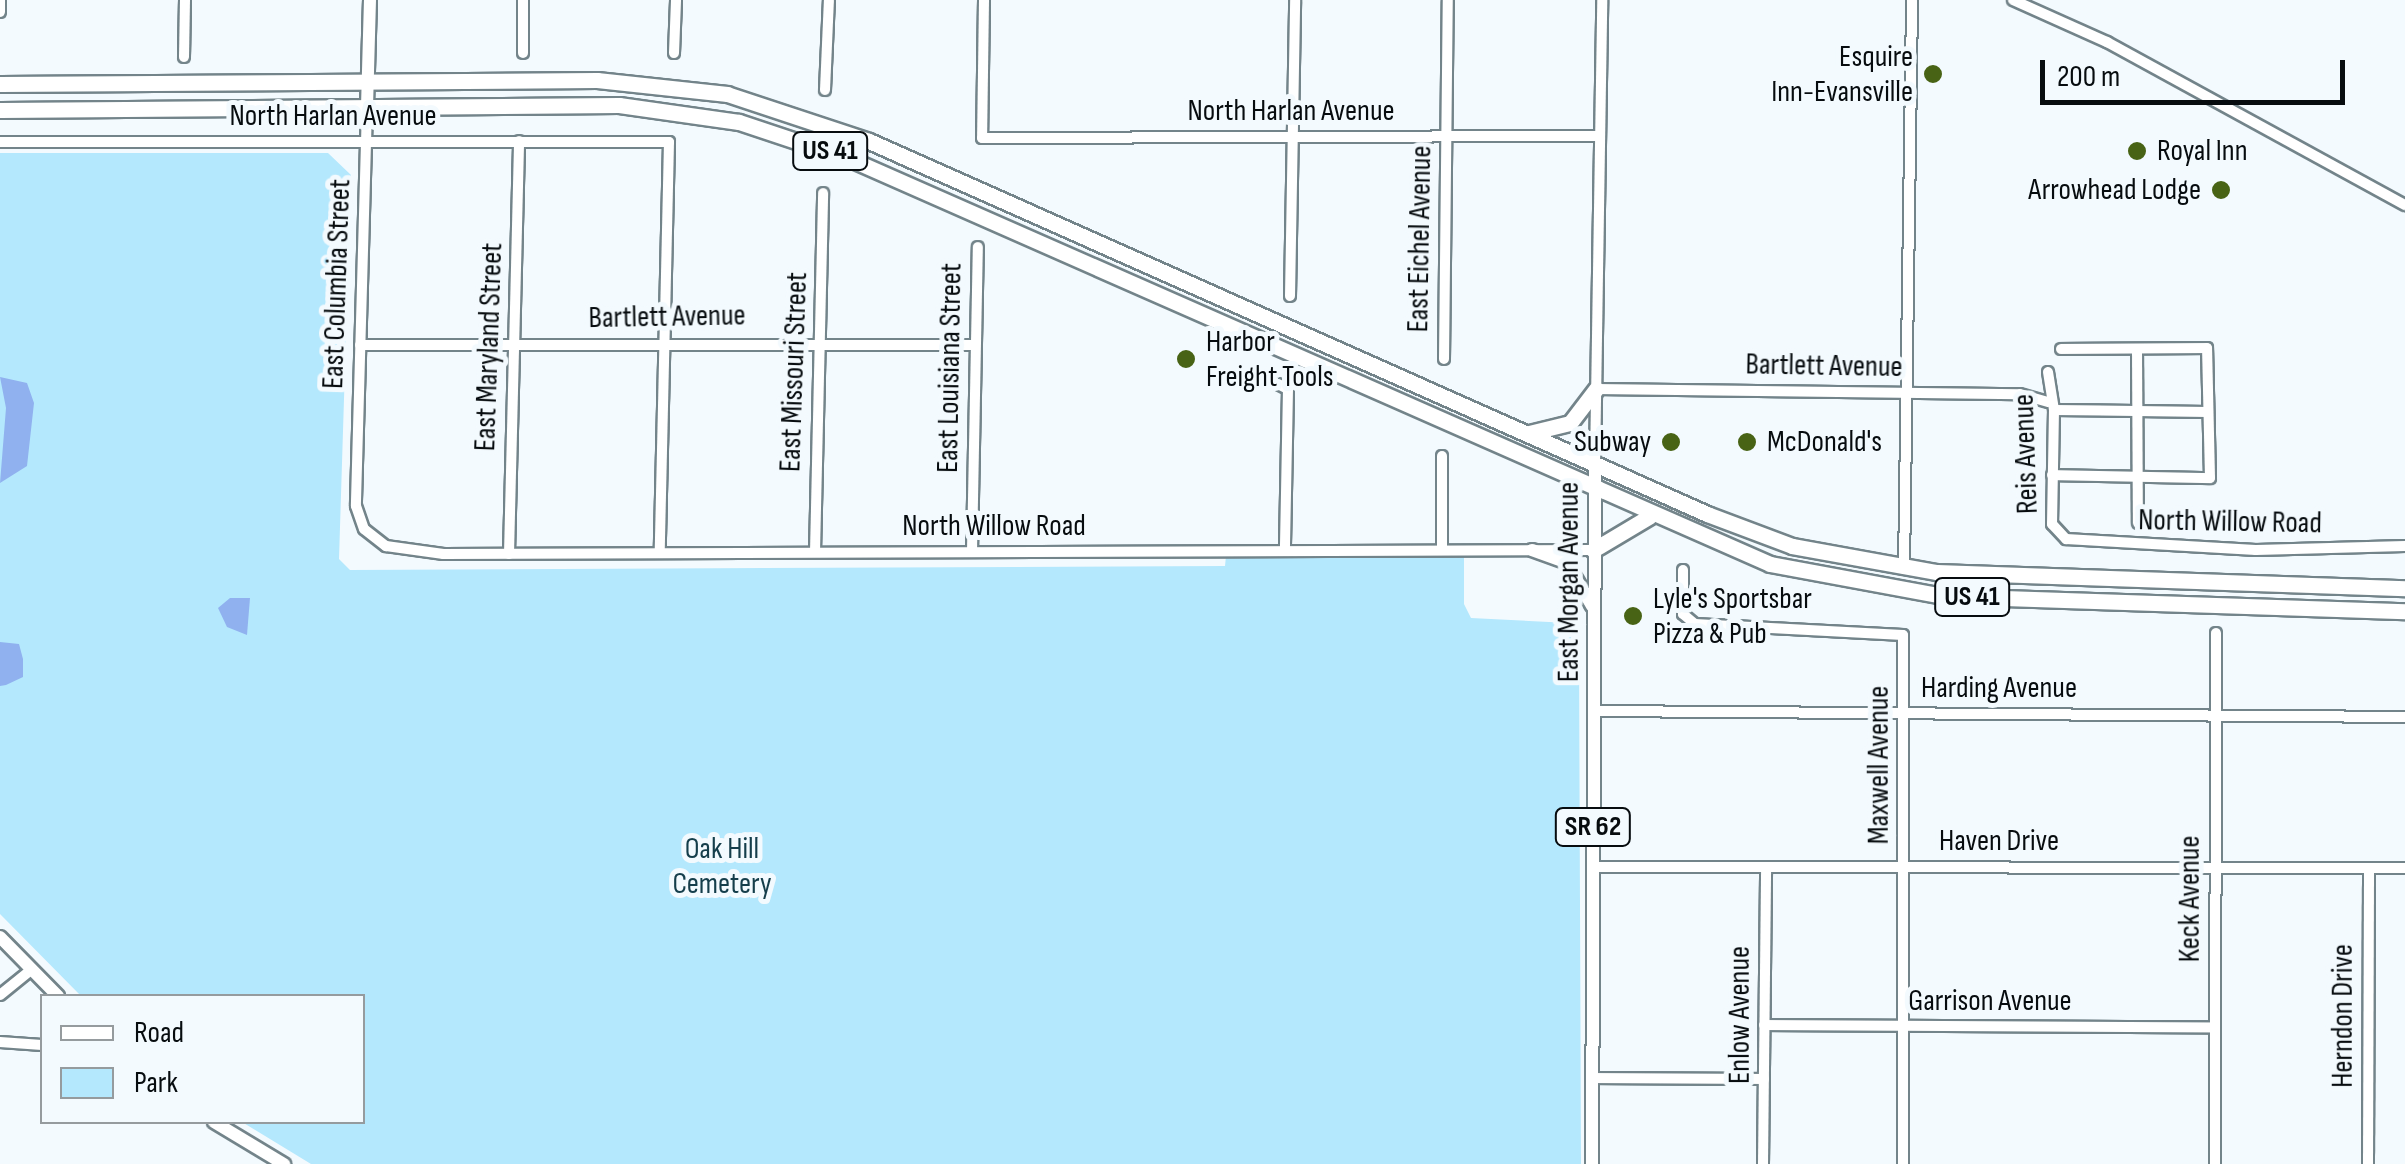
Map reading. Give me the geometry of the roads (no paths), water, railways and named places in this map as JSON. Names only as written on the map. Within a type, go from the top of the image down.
[{"type":"highway","name":"US 41","points":[[0,84],[640,82],[781,108],[1766,538],[1904,569],[2405,588]]},
{"type":"highway","name":"US 41","points":[[0,110],[619,105],[706,116],[795,138],[1650,516],[1770,564],[1924,594],[2405,611]]},
{"type":"highway","points":[[1526,434],[1570,424],[1596,389]]},
{"type":"highway","points":[[1593,550],[1650,516]]},
{"type":"highway","points":[[2283,583],[2405,580]]},
{"type":"main road","name":"East Columbia Street","points":[[367,107],[370,0]]},
{"type":"main road","name":"East Morgan Avenue","points":[[1592,1164],[1594,464]]},
{"type":"main road","points":[[1532,550],[1567,563],[1593,608]]},
{"type":"main road","points":[[0,938],[56,994]]},
{"type":"main road","points":[[217,1124],[284,1164]]},
{"type":"street","points":[[0,0],[0,12]]},
{"type":"street","points":[[184,57],[185,0]]},
{"type":"street","points":[[523,0],[523,53]]},
{"type":"street","points":[[674,53],[676,0]]},
{"type":"street","points":[[826,90],[829,0]]},
{"type":"street","name":"North Harlan Avenue","points":[[984,0],[982,138],[1600,136]]},
{"type":"street","points":[[1290,296],[1295,0]]},
{"type":"street","name":"East Eichel Avenue","points":[[1444,359],[1448,0]]},
{"type":"street","name":"East Morgan Avenue","points":[[1594,464],[1602,0]]},
{"type":"street","points":[[1904,569],[1912,0]]},
{"type":"street","points":[[2013,0],[2107,42],[2405,204]]},
{"type":"street","name":"East Columbia Street","points":[[367,107],[358,514],[369,535],[396,549]]},
{"type":"street","name":"East Maryland Street","points":[[509,554],[519,141]]},
{"type":"street","name":"North Harlan Avenue","points":[[0,142],[665,141],[671,157],[668,342]]},
{"type":"street","name":"East Missouri Street","points":[[816,552],[823,194]]},
{"type":"street","name":"East Louisiana Street","points":[[972,552],[978,247]]},
{"type":"street","points":[[660,553],[668,342]]},
{"type":"street","name":"Bartlett Avenue","points":[[360,345],[976,345]]},
{"type":"street","points":[[2052,476],[2210,478],[2208,350],[2060,349]]},
{"type":"street","points":[[2137,349],[2138,523]]},
{"type":"street","name":"Reis Avenue","points":[[2048,372],[2057,532]]},
{"type":"street","points":[[1283,387],[1284,550]]},
{"type":"street","name":"Bartlett Avenue","points":[[1596,389],[2020,394],[2051,406],[2208,412]]},
{"type":"street","points":[[1442,456],[1442,550]]},
{"type":"street","name":"North Willow Road","points":[[2057,532],[2075,540],[2166,548],[2405,546]]},
{"type":"street","name":"North Willow Road","points":[[396,549],[509,554],[1593,550]]},
{"type":"street","name":"Maxwell Avenue","points":[[1683,570],[1683,614],[1695,624],[1903,635],[1904,1164]]},
{"type":"street","name":"Keck Avenue","points":[[2215,1164],[2216,633]]},
{"type":"street","name":"Harding Avenue","points":[[1593,711],[2405,717]]},
{"type":"street","name":"Haven Drive","points":[[1592,867],[2405,868]]},
{"type":"street","name":"Enlow Avenue","points":[[1763,1164],[1766,867]]},
{"type":"street","name":"Herndon Drive","points":[[2368,1164],[2369,868]]},
{"type":"street","points":[[0,996],[30,971]]},
{"type":"street","name":"Garrison Avenue","points":[[1764,1026],[2215,1027]]},
{"type":"street","points":[[0,1042],[40,1045]]},
{"type":"street","points":[[1592,1078],[1764,1079]]},
{"type":"water","points":[[0,377],[27,383],[34,403],[27,466],[0,483],[6,408]]},
{"type":"water","points":[[230,598],[250,598],[247,635],[227,627],[218,608]]},
{"type":"water","points":[[0,642],[19,644],[23,677],[0,686]]},
{"type":"place","name":"Esquire Inn-Evansville","points":[[1933,74]]},
{"type":"place","name":"Royal Inn","points":[[2137,151]]},
{"type":"place","name":"Arrowhead Lodge","points":[[2221,190]]},
{"type":"place","name":"Harbor Freight Tools","points":[[1186,359]]},
{"type":"place","name":"Subway","points":[[1671,442]]},
{"type":"place","name":"McDonald's","points":[[1747,442]]},
{"type":"place","name":"Lyle's Sportsbar Pizza & Pub","points":[[1633,616]]},
{"type":"park label","name":"Oak Hill Cemetery","points":[[722,866]]}]
